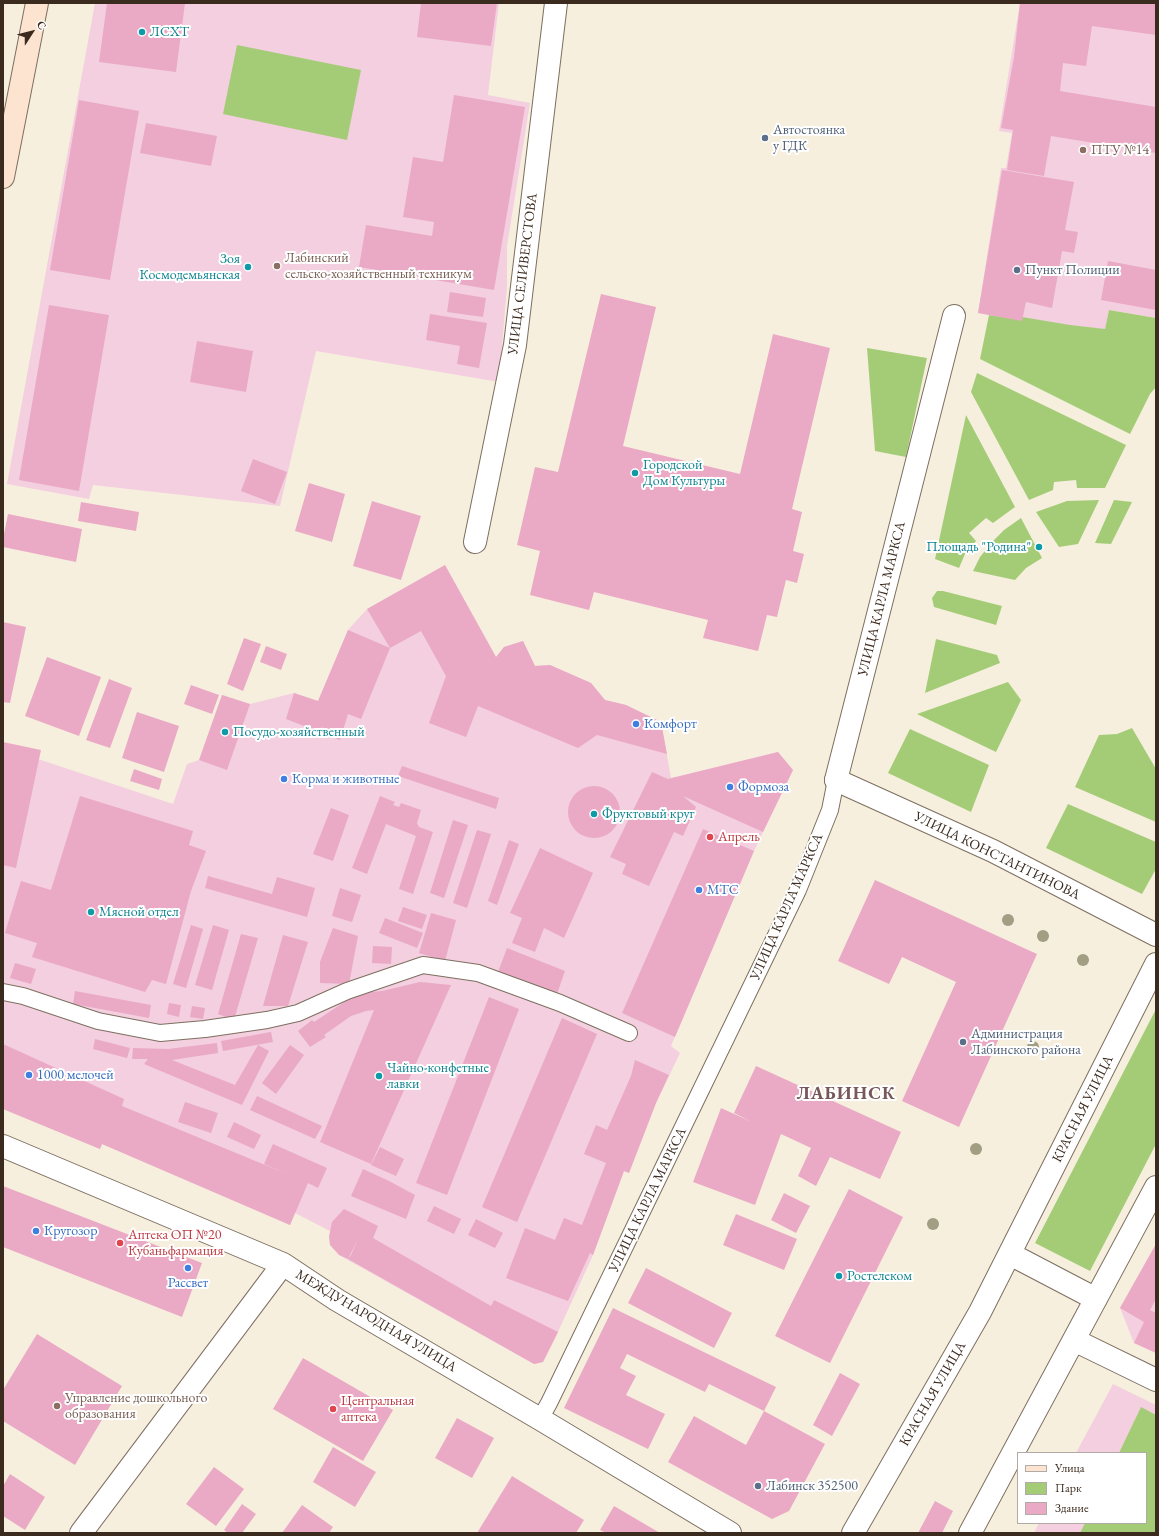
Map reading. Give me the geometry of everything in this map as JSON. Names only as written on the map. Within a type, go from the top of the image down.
[{"type":"main road","points":[[3,177],[37,3]]},
{"type":"street","name":"УЛИЦА СЕЛИВЕРСТОВА","points":[[475,542],[515,345],[556,3]]},
{"type":"street","name":"УЛИЦА КАРЛА МАРКСА","points":[[836,780],[954,316]]},
{"type":"street","name":"УЛИЦА КОНСТАНТИНОВА","points":[[836,780],[993,851],[1156,935]]},
{"type":"street","name":"КРАСНАЯ УЛИЦА","points":[[853,1533],[980,1312],[1156,964]]},
{"type":"street","name":"МЕЖДУНАРОДНАЯ УЛИЦА","points":[[3,1146],[283,1264],[337,1300],[730,1533]]},
{"type":"street","points":[[970,1533],[1156,1187]]},
{"type":"street","points":[[1010,1254],[1096,1299]]},
{"type":"street","points":[[81,1533],[283,1264]]},
{"type":"street","points":[[1074,1340],[1156,1380]]},
{"type":"lane","name":"УЛИЦА КАРЛА МАРКСА","points":[[540,1419],[553,1396],[798,890],[830,810],[836,780]]},
{"type":"lane","points":[[3,992],[23,996],[98,1021],[160,1033],[205,1029],[267,1020],[298,1013],[347,991],[423,965],[478,972],[629,1033]]},
{"type":"shaded area","name":"Лабинский сельско-хозяйственный техникум","points":[[95,3],[499,3],[488,95],[530,103],[507,246],[507,287],[499,382],[316,351],[280,506],[93,485],[89,499],[7,484]]},
{"type":"shaded area","name":"ПТУ №14","points":[[1020,3],[1156,3],[1156,318],[1109,310],[1105,330],[1022,321],[978,313],[1001,168],[1006,168],[1012,133],[999,131]]},
{"type":"shaded area","points":[[445,565],[496,657],[504,647],[523,641],[535,666],[550,665],[591,683],[605,700],[626,705],[661,722],[671,778],[778,752],[793,770],[754,851],[671,1046],[680,1053],[656,1103],[629,1173],[624,1171],[593,1255],[558,1332],[543,1362],[534,1364],[339,1255],[329,1237],[330,1231],[295,1213],[290,1225],[102,1144],[100,1149],[3,1109],[3,865],[38,759],[173,804],[187,764],[199,760],[222,695],[250,704],[294,693],[318,701],[348,630],[367,609]]},
{"type":"shaded area","points":[[1156,1244],[1156,1353],[1134,1343],[1120,1308]]},
{"type":"shaded area","points":[[1113,1384],[1156,1405],[1156,1533],[1034,1533],[1038,1524],[1147,1524],[1147,1452],[1077,1452]]},
{"type":"green space","points":[[237,45],[361,70],[347,140],[223,114]]},
{"type":"green space","points":[[1109,310],[1156,318],[1156,387],[1150,394],[1130,434],[980,359],[989,315],[1022,320],[1022,317],[1105,329]]},
{"type":"green space","points":[[867,348],[927,358],[906,457],[875,451]]},
{"type":"green space","points":[[977,373],[1126,445],[1105,488],[1077,488],[1076,480],[1054,482],[1053,490],[1029,500],[971,392]]},
{"type":"green space","points":[[966,415],[1015,507],[993,523],[986,518],[969,533],[976,541],[965,554],[959,568],[935,559]]},
{"type":"green space","points":[[1099,500],[1078,544],[1059,547],[1036,512],[1067,501]]},
{"type":"green space","points":[[1114,500],[1132,502],[1111,544],[1095,543]]},
{"type":"green space","points":[[1021,518],[1042,558],[1026,568],[1015,580],[973,571],[980,557],[993,541],[1004,530]]},
{"type":"green space","points":[[937,591],[943,591],[1002,606],[996,625],[934,607],[932,598]]},
{"type":"green space","points":[[936,639],[997,655],[1000,663],[925,693]]},
{"type":"green space","points":[[1008,682],[1021,700],[996,752],[917,714]]},
{"type":"green space","points":[[1132,728],[1156,769],[1156,822],[1075,787],[1099,735],[1117,734]]},
{"type":"green space","points":[[910,729],[989,765],[971,812],[888,773]]},
{"type":"green space","points":[[1068,804],[1156,842],[1156,869],[1142,894],[1046,848]]},
{"type":"green space","points":[[1156,1009],[1156,1144],[1090,1271],[1035,1243]]},
{"type":"green space","points":[[1141,1407],[1156,1415],[1156,1533],[1080,1533],[1084,1524],[1147,1524],[1147,1452],[1119,1452]]},
{"type":"building","name":"ЛСХТ","points":[[107,3],[185,3],[176,72],[99,62]]},
{"type":"building","points":[[421,3],[497,3],[491,46],[417,37]]},
{"type":"building","points":[[1020,3],[1156,3],[1156,35],[1092,26],[1086,66],[1063,63],[1060,91],[1156,107],[1156,153],[1051,136],[1044,176],[1007,170],[1013,130],[1001,128],[1014,57]]},
{"type":"building","points":[[454,95],[525,107],[494,290],[359,267],[366,225],[432,236],[434,222],[403,217],[413,157],[443,162]]},
{"type":"building","points":[[79,100],[139,111],[110,280],[50,270]]},
{"type":"building","points":[[146,123],[217,136],[211,166],[140,153]]},
{"type":"building","points":[[1002,170],[1074,182],[1065,230],[1078,232],[1074,253],[1062,251],[1052,308],[1026,302],[1022,321],[978,313]]},
{"type":"building","points":[[1108,261],[1156,270],[1156,310],[1101,300]]},
{"type":"building","points":[[450,292],[486,298],[483,317],[447,312]]},
{"type":"building","name":"Городской Дом Культуры","points":[[601,294],[656,307],[623,446],[740,474],[773,334],[830,348],[792,509],[802,512],[793,551],[804,554],[797,583],[786,580],[777,617],[767,615],[758,651],[703,638],[708,620],[594,592],[589,610],[530,595],[540,551],[517,545],[535,467],[558,472]]},
{"type":"building","points":[[49,305],[109,315],[79,491],[19,480]]},
{"type":"building","points":[[430,314],[487,323],[479,368],[457,364],[460,346],[426,340]]},
{"type":"building","points":[[197,341],[253,351],[246,392],[190,382]]},
{"type":"building","points":[[253,459],[287,472],[275,504],[241,491]]},
{"type":"building","points":[[309,483],[345,494],[332,542],[295,531]]},
{"type":"building","points":[[372,501],[421,516],[401,580],[353,566]]},
{"type":"building","points":[[81,502],[139,512],[136,531],[78,521]]},
{"type":"building","points":[[8,514],[82,529],[76,562],[3,547]]},
{"type":"building","points":[[445,565],[496,657],[504,647],[523,641],[535,666],[550,665],[591,683],[605,700],[626,705],[661,722],[667,754],[597,735],[578,748],[478,706],[466,737],[429,723],[446,676],[421,631],[390,648],[367,609]]},
{"type":"building","points":[[3,622],[26,627],[10,703],[3,702]]},
{"type":"building","points":[[348,630],[390,648],[361,719],[348,714],[340,740],[286,719],[294,693],[318,701]]},
{"type":"building","points":[[244,638],[261,644],[243,691],[227,684]]},
{"type":"building","points":[[266,646],[287,654],[281,670],[260,662]]},
{"type":"building","points":[[47,657],[101,677],[79,736],[25,716]]},
{"type":"building","points":[[109,679],[132,688],[110,748],[86,740]]},
{"type":"building","points":[[191,685],[219,695],[212,714],[184,704]]},
{"type":"building","name":"Посудо-хозяйственный","points":[[222,695],[250,704],[227,770],[199,760]]},
{"type":"building","points":[[137,712],[179,726],[164,772],[122,758]]},
{"type":"building","points":[[3,742],[41,750],[16,868],[3,865]]},
{"type":"building","points":[[778,752],[793,770],[763,832],[683,796],[696,807],[683,836],[674,832],[649,886],[622,874],[626,864],[610,857],[652,772],[668,779]]},
{"type":"building","points":[[402,766],[499,798],[496,809],[398,776]]},
{"type":"building","points":[[134,769],[162,779],[159,790],[130,781]]},
{"type":"building","name":"Фруктовый круг","points":[[589,786],[599,786],[613,793],[620,807],[620,817],[613,831],[599,838],[589,838],[579,834],[572,827],[568,817],[568,807],[572,797],[579,790]]},
{"type":"building","name":"Мясной отдел","points":[[80,796],[193,831],[189,845],[206,851],[191,891],[166,984],[152,980],[145,992],[32,957],[37,943],[5,933],[21,881],[51,890]]},
{"type":"building","points":[[380,796],[395,802],[393,805],[399,807],[401,803],[421,810],[417,823],[419,827],[433,832],[413,894],[399,889],[416,836],[386,824],[367,874],[352,868]]},
{"type":"building","points":[[331,808],[349,815],[333,861],[313,854]]},
{"type":"building","points":[[453,820],[468,825],[444,898],[430,893]]},
{"type":"building","points":[[703,829],[754,851],[675,1037],[622,1013]]},
{"type":"building","points":[[477,830],[491,834],[467,908],[453,903]]},
{"type":"building","points":[[509,840],[519,844],[497,905],[488,901]]},
{"type":"building","points":[[540,848],[593,873],[564,938],[544,928],[535,952],[512,943],[522,918],[510,913]]},
{"type":"building","points":[[208,876],[272,894],[277,877],[315,888],[307,917],[205,888]]},
{"type":"building","name":"Администрация Лабинского района","points":[[875,880],[1037,954],[959,1127],[902,1101],[956,982],[902,957],[889,984],[838,961]]},
{"type":"building","points":[[340,888],[361,895],[352,922],[332,916]]},
{"type":"building","points":[[403,907],[427,915],[422,929],[398,921]]},
{"type":"building","points":[[431,913],[456,920],[445,961],[419,953]]},
{"type":"building","points":[[385,918],[423,933],[417,948],[379,933]]},
{"type":"building","points":[[191,925],[203,929],[186,988],[173,984]]},
{"type":"building","points":[[213,925],[229,930],[212,990],[195,985]]},
{"type":"building","points":[[333,928],[358,936],[349,984],[320,983],[320,962]]},
{"type":"building","points":[[241,934],[258,938],[234,1020],[218,1014]]},
{"type":"building","points":[[283,935],[308,942],[288,1006],[263,1006]]},
{"type":"building","points":[[373,946],[392,947],[391,964],[372,963]]},
{"type":"building","points":[[507,948],[565,971],[557,994],[498,972]]},
{"type":"building","points":[[15,963],[36,969],[31,984],[10,978]]},
{"type":"building","name":"Чайно-конфетные лавки","points":[[420,982],[451,985],[371,1164],[320,1142],[374,1010],[351,1016],[324,1035],[326,1037],[310,1047],[298,1031],[312,1020],[314,1022],[349,999],[370,992],[382,991]]},
{"type":"building","points":[[75,991],[151,1005],[149,1018],[73,1004]]},
{"type":"building","points":[[489,997],[519,1009],[447,1195],[416,1183]]},
{"type":"building","points":[[169,1003],[181,1005],[179,1017],[167,1014]]},
{"type":"building","points":[[192,1006],[205,1008],[203,1019],[190,1017]]},
{"type":"building","points":[[562,1018],[597,1034],[517,1222],[482,1207]]},
{"type":"building","points":[[271,1032],[273,1042],[223,1051],[221,1041]]},
{"type":"building","points":[[95,1039],[130,1048],[127,1058],[93,1049]]},
{"type":"building","points":[[217,1043],[218,1053],[172,1060],[235,1085],[258,1045],[269,1051],[242,1105],[144,1064],[148,1059],[132,1059],[133,1048],[168,1049]]},
{"type":"building","points":[[3,1044],[124,1099],[122,1106],[287,1174],[264,1164],[273,1144],[327,1168],[318,1188],[308,1183],[290,1225],[102,1144],[100,1149],[3,1109]]},
{"type":"building","points":[[290,1045],[304,1055],[276,1094],[262,1083]]},
{"type":"building","points":[[635,1060],[669,1075],[656,1103],[629,1173],[624,1171],[593,1255],[590,1253],[568,1301],[506,1278],[525,1228],[555,1240],[564,1218],[582,1225],[606,1163],[584,1154],[596,1125],[607,1130],[631,1076]]},
{"type":"building","points":[[756,1066],[901,1132],[880,1179],[830,1157],[816,1186],[798,1176],[811,1148],[781,1134],[755,1205],[693,1182],[721,1108],[752,1122],[734,1113]]},
{"type":"building","points":[[257,1096],[322,1126],[315,1139],[250,1110]]},
{"type":"building","points":[[185,1102],[218,1113],[211,1133],[178,1122]]},
{"type":"building","points":[[234,1122],[261,1135],[254,1149],[227,1137]]},
{"type":"building","points":[[380,1147],[404,1159],[396,1176],[371,1165]]},
{"type":"building","points":[[363,1169],[415,1195],[406,1219],[351,1196]]},
{"type":"building","points":[[3,1186],[202,1263],[182,1317],[3,1247]]},
{"type":"building","name":"Ростелеком","points":[[849,1189],[903,1217],[830,1363],[775,1336]]},
{"type":"building","points":[[784,1193],[810,1206],[796,1233],[771,1220]]},
{"type":"building","points":[[434,1206],[461,1219],[454,1234],[427,1221]]},
{"type":"building","points":[[344,1209],[378,1226],[373,1238],[491,1306],[494,1300],[558,1332],[543,1362],[534,1364],[339,1255],[330,1245],[329,1237],[332,1222]]},
{"type":"building","points":[[736,1214],[797,1239],[784,1270],[723,1245]]},
{"type":"building","points":[[476,1219],[503,1233],[495,1248],[468,1235]]},
{"type":"building","points":[[1156,1244],[1156,1299],[1150,1310],[1156,1313],[1156,1353],[1134,1343],[1144,1322],[1120,1308]]},
{"type":"building","points":[[646,1268],[732,1313],[714,1348],[628,1303]]},
{"type":"building","points":[[613,1308],[776,1387],[764,1411],[709,1384],[705,1392],[627,1354],[620,1368],[636,1376],[626,1395],[665,1414],[648,1449],[564,1408]]},
{"type":"building","name":"Управление дошкольного образования","points":[[37,1334],[122,1386],[75,1465],[3,1421],[3,1390]]},
{"type":"building","name":"Центральная аптека","points":[[303,1358],[393,1410],[363,1461],[273,1409]]},
{"type":"building","points":[[840,1373],[860,1384],[832,1436],[813,1425]]},
{"type":"building","name":"Лабинск 352500","points":[[764,1411],[825,1444],[789,1511],[772,1519],[668,1462],[694,1416],[746,1445]]},
{"type":"building","points":[[457,1418],[494,1438],[472,1478],[435,1458]]},
{"type":"building","points":[[333,1447],[376,1472],[355,1507],[313,1482]]},
{"type":"building","points":[[214,1467],[244,1489],[216,1526],[186,1504]]},
{"type":"building","points":[[10,1474],[45,1497],[25,1530],[3,1516],[3,1486]]},
{"type":"building","points":[[512,1476],[584,1520],[576,1533],[477,1533]]},
{"type":"building","points":[[935,1501],[953,1511],[942,1533],[918,1533]]},
{"type":"building","points":[[242,1504],[256,1514],[242,1533],[228,1533],[224,1530]]},
{"type":"building","points":[[302,1505],[333,1527],[329,1533],[282,1533]]},
{"type":"building","points":[[614,1506],[660,1533],[606,1533],[600,1530]]},
{"type":"place","name":"ЛСХТ","points":[[142,32]]},
{"type":"place","name":"Автостоянка у ГДК","points":[[765,138]]},
{"type":"place","name":"ПТУ №14","points":[[1083,150]]},
{"type":"place","name":"Лабинский сельско-хозяйственный техникум","points":[[277,266]]},
{"type":"place","name":"Зоя Космодемьянская","points":[[248,267]]},
{"type":"place","name":"Пункт Полиции","points":[[1017,270]]},
{"type":"place","name":"Городской Дом Культуры","points":[[635,473]]},
{"type":"place","name":"Площадь \"Родина\"","points":[[1039,547]]},
{"type":"place","name":"Комфорт","points":[[636,724]]},
{"type":"place","name":"Посудо-хозяйственный","points":[[225,732]]},
{"type":"place","name":"Корма и животные","points":[[284,779]]},
{"type":"place","name":"Формоза","points":[[730,787]]},
{"type":"place","name":"Фруктовый круг","points":[[594,814]]},
{"type":"place","name":"Апрель","points":[[710,837]]},
{"type":"place","name":"МТС","points":[[699,890]]},
{"type":"place","name":"Мясной отдел","points":[[91,912]]},
{"type":"place","name":"Администрация Лабинского района","points":[[963,1042]]},
{"type":"place","name":"1000 мелочей","points":[[29,1075]]},
{"type":"place","name":"Чайно-конфетные лавки","points":[[379,1076]]},
{"type":"place","name":"Кругозор","points":[[36,1231]]},
{"type":"place","name":"Аптека ОП №20 Кубаньфармация","points":[[120,1243]]},
{"type":"place","name":"Рассвет","points":[[188,1268]]},
{"type":"place","name":"Ростелеком","points":[[839,1276]]},
{"type":"place","name":"Управление дошкольного образования","points":[[57,1406]]},
{"type":"place","name":"Центральная аптека","points":[[333,1409]]},
{"type":"place","name":"Лабинск 352500","points":[[758,1486]]},
{"type":"district","name":"ЛАБИНСК","points":[[846,1094]]}]
